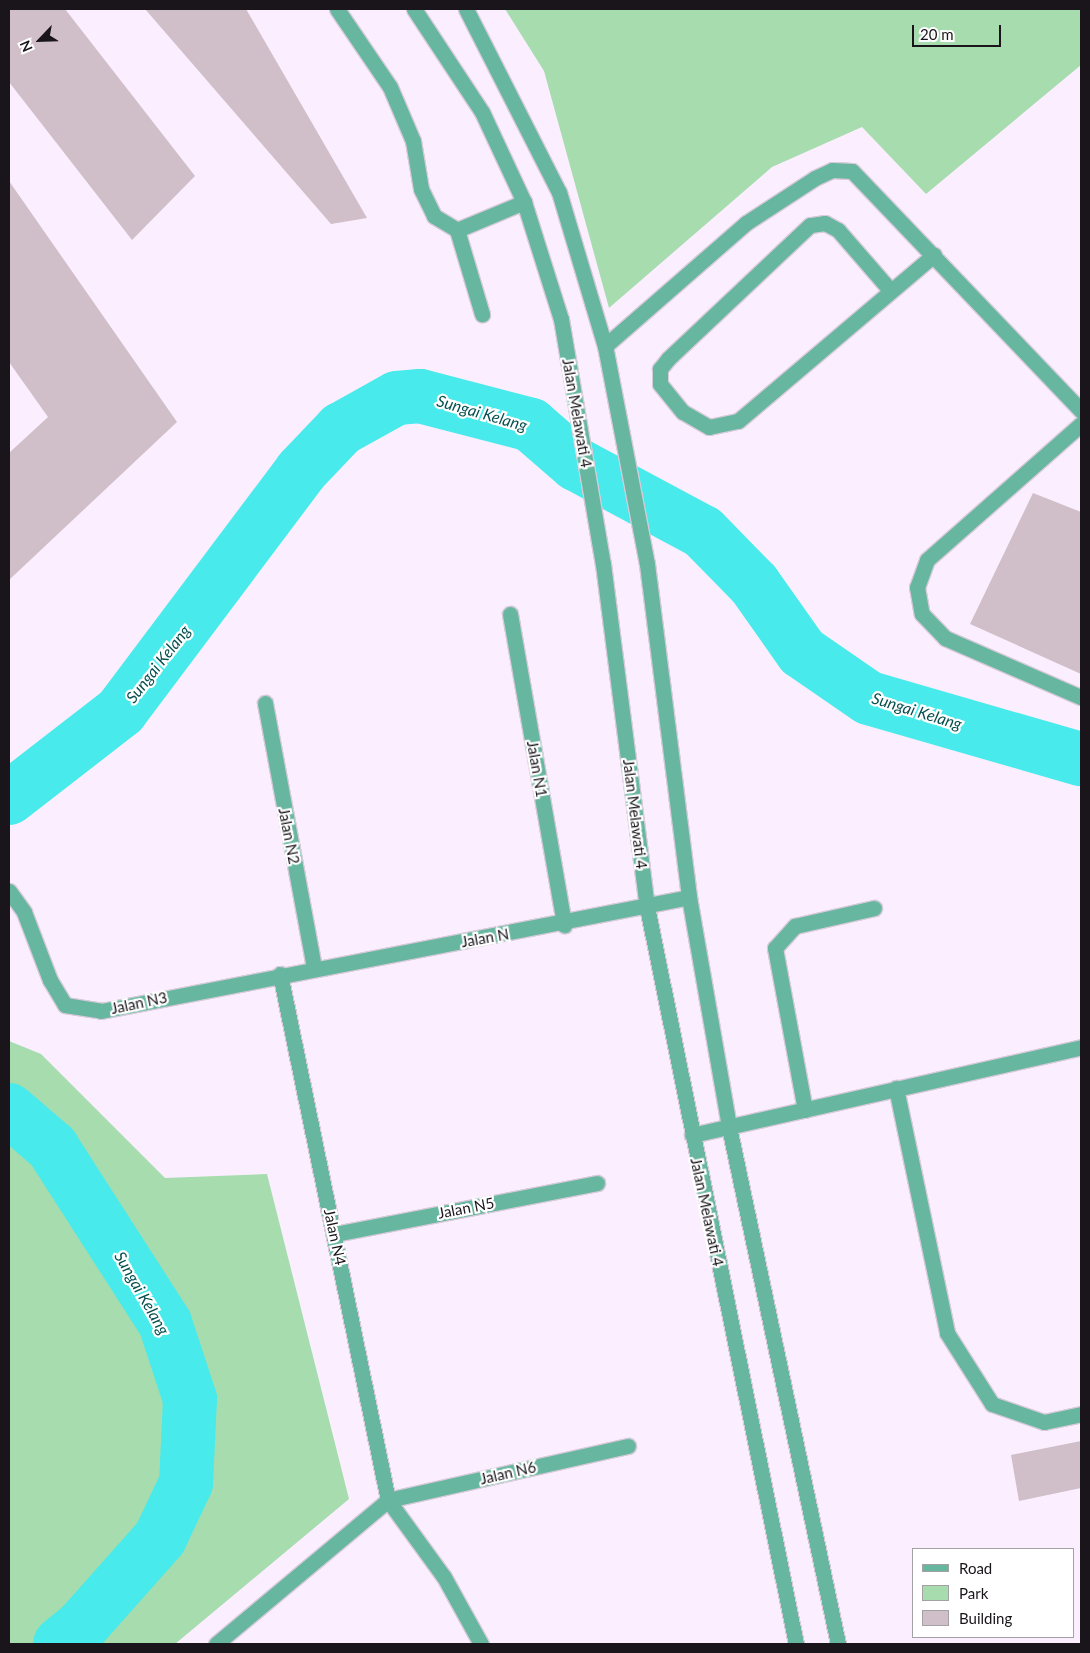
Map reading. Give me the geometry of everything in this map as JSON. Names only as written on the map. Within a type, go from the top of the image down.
[{"type":"street","points":[[337,9],[390,87],[413,141],[422,188],[434,216],[457,230],[482,314]]},
{"type":"street","name":"Jalan Melawati 4","points":[[414,9],[482,112],[524,202],[561,319],[603,564],[647,907],[796,1644]]},
{"type":"street","points":[[466,9],[558,192],[605,346],[624,454],[647,564],[690,897],[729,1127],[838,1644]]},
{"type":"street","points":[[605,346],[746,223],[832,170],[852,171],[1081,411]]},
{"type":"street","points":[[457,230],[524,202]]},
{"type":"street","points":[[890,290],[838,230],[826,223],[810,225],[668,359],[660,369],[660,384],[684,412],[709,427],[738,421],[890,290],[934,255]]},
{"type":"street","points":[[1081,424],[926,560],[917,587],[922,614],[945,638],[1081,697]]},
{"type":"street","name":"Jalan N1","points":[[510,614],[564,924]]},
{"type":"street","name":"Jalan N2","points":[[264,703],[314,968]]},
{"type":"street","name":"Jalan N3","points":[[9,891],[24,912],[50,980],[65,1005],[101,1011],[280,974]]},
{"type":"street","name":"Jalan N","points":[[280,974],[564,924],[690,897]]},
{"type":"street","points":[[805,1110],[774,948],[795,926],[874,908]]},
{"type":"street","name":"Jalan N4","points":[[280,974],[335,1234],[388,1500],[444,1577],[481,1644]]},
{"type":"street","points":[[692,1136],[1081,1047]]},
{"type":"street","points":[[896,1088],[948,1334],[992,1404],[1044,1422],[1081,1414]]},
{"type":"street","name":"Jalan N5","points":[[335,1234],[597,1183]]},
{"type":"street","name":"Jalan N6","points":[[388,1500],[628,1446]]},
{"type":"street","points":[[216,1644],[388,1500]]},
{"type":"green space","points":[[505,9],[1081,9],[1081,65],[926,194],[862,127],[772,167],[609,308],[544,71]]},
{"type":"green space","points":[[9,1041],[41,1054],[165,1178],[267,1174],[349,1499],[175,1644],[9,1644]]},
{"type":"building","points":[[9,9],[65,9],[195,176],[132,240],[9,82]]},
{"type":"building","points":[[145,9],[246,9],[367,218],[331,224]]},
{"type":"building","points":[[9,181],[177,422],[9,580],[9,453],[48,417],[9,362]]},
{"type":"building","points":[[1033,493],[1081,512],[1081,674],[970,624]]},
{"type":"building","points":[[1081,1441],[1081,1488],[1019,1501],[1011,1455]]},
{"type":"waterway","name":"Sungai Kelang","points":[[9,798],[121,711],[301,471],[341,429],[397,398],[420,396],[531,425],[576,464],[703,532],[754,584],[802,652],[869,698],[1081,759]]},
{"type":"waterway","name":"Sungai Kelang","points":[[9,1110],[52,1147],[165,1323],[190,1399],[186,1483],[160,1538],[82,1626],[60,1644]]}]
